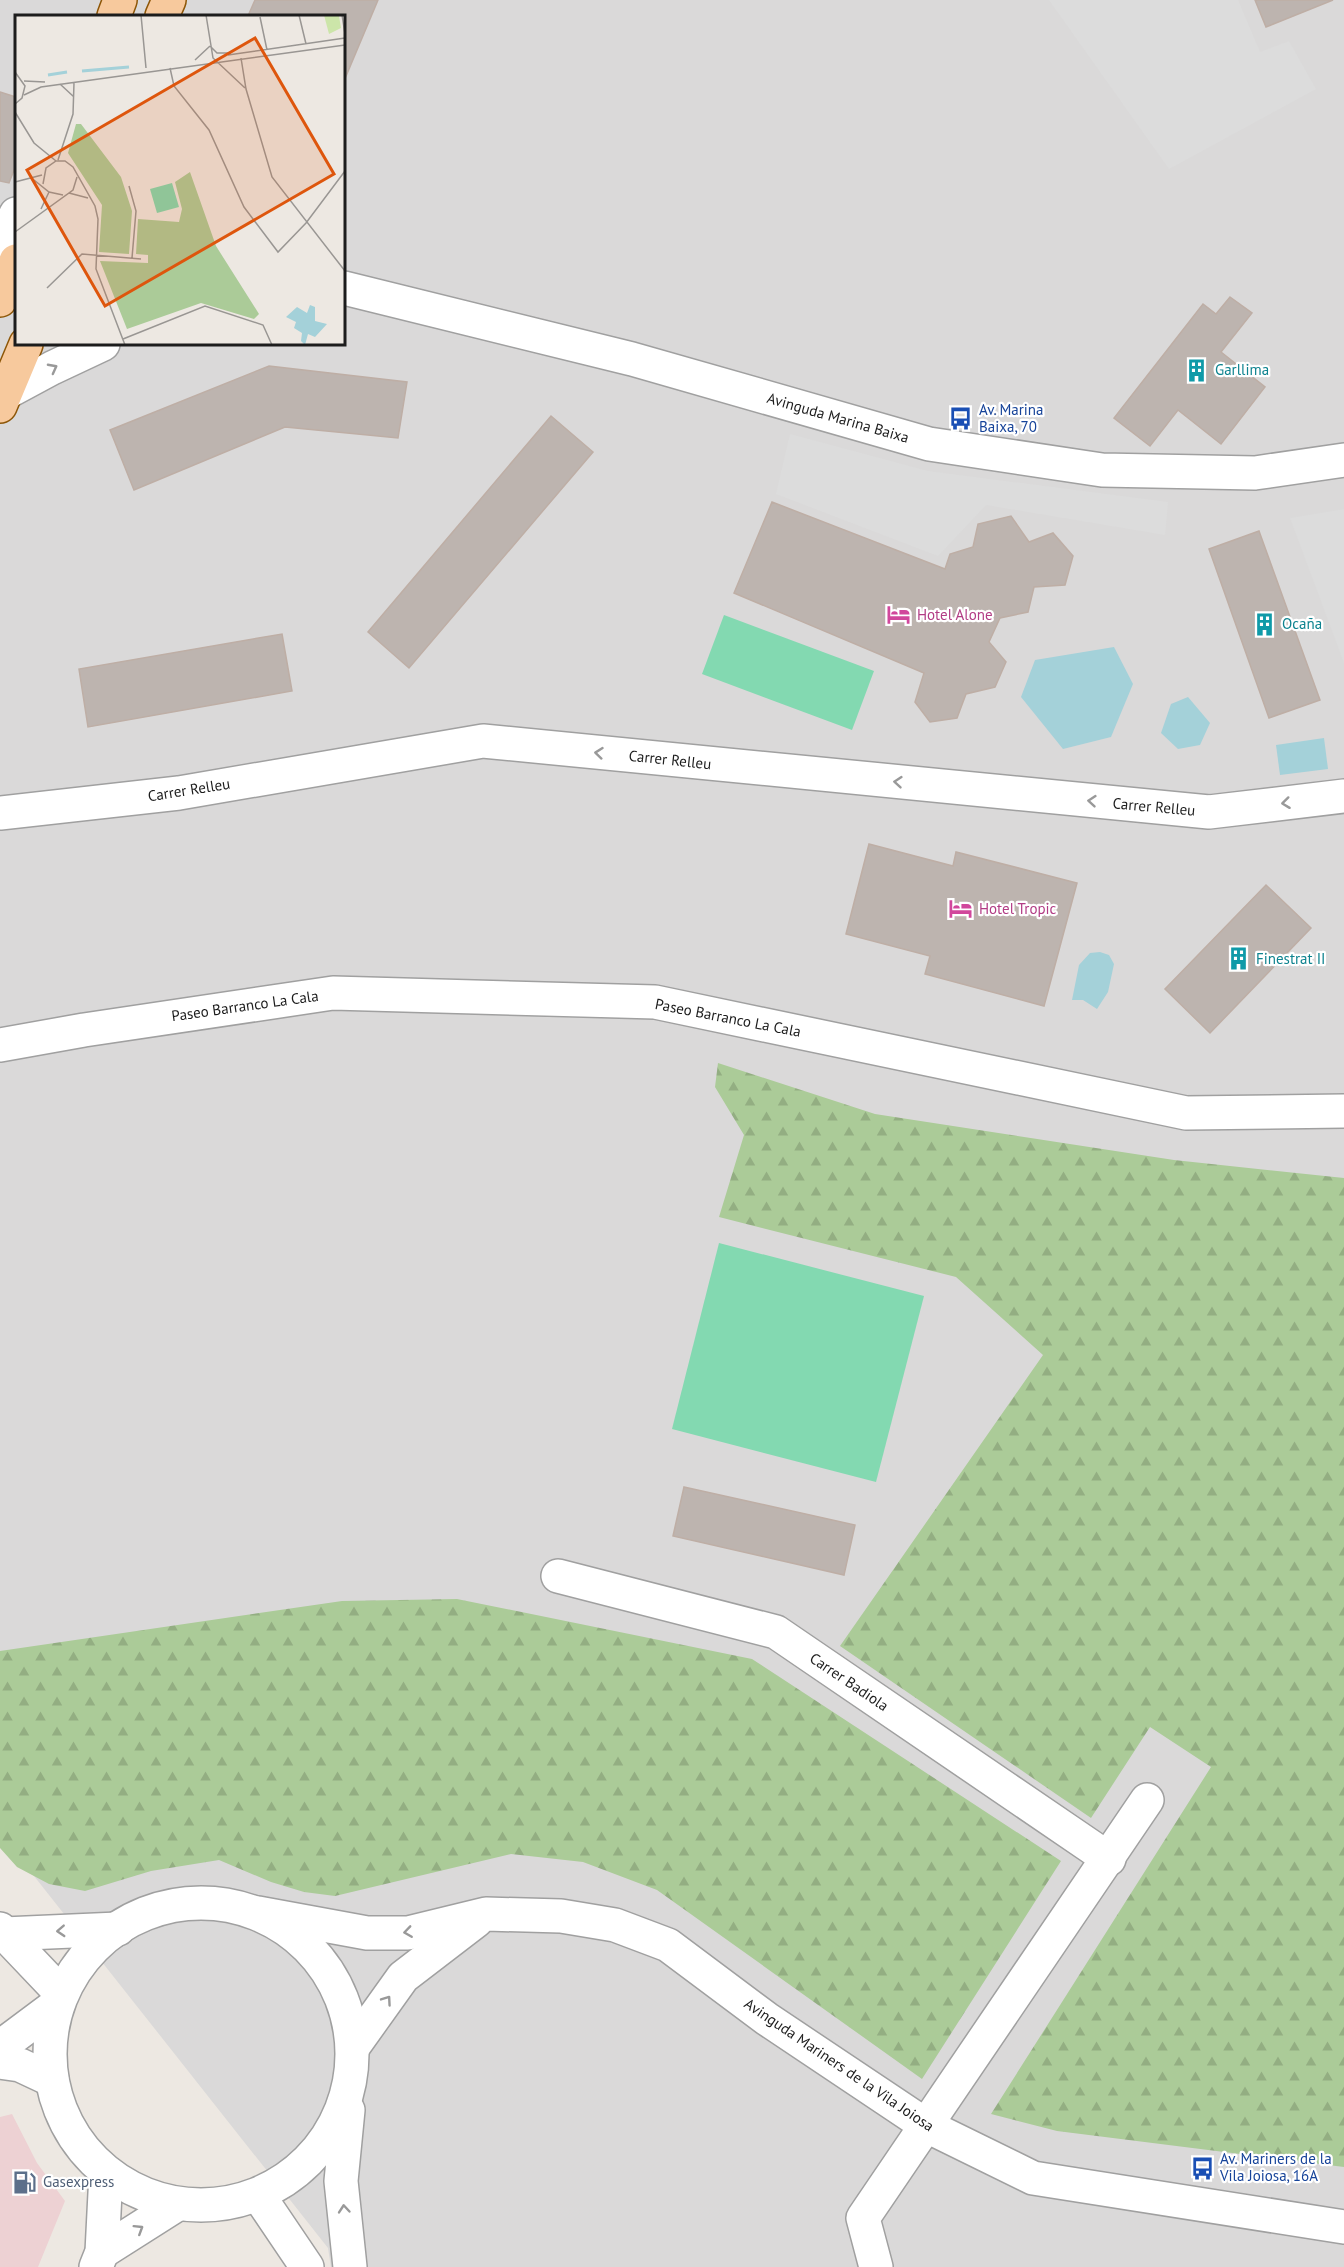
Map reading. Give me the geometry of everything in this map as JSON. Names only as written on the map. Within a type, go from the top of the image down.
[{"type":"main road","points":[[114,15],[120,0]]},
{"type":"main road","points":[[162,15],[169,0]]},
{"type":"main road","points":[[0,300],[15,263]]},
{"type":"main road","points":[[1,399],[26,345]]},
{"type":"street","points":[[0,250],[15,216]]},
{"type":"street","name":"Avinguda Marina Baixa","points":[[345,288],[632,359],[929,444],[1102,470],[1255,474],[1344,460]]},
{"type":"street","points":[[1,399],[52,368],[101,345]]},
{"type":"street","name":"Carrer Relleu","points":[[0,813],[178,793],[483,741],[1209,812],[1344,796]]},
{"type":"street","name":"Paseo Barranco La Cala","points":[[0,1045],[84,1030],[333,993],[655,1002],[1186,1113],[1344,1111]]},
{"type":"street","name":"Carrer Badiola","points":[[558,1576],[776,1632],[1108,1859]]},
{"type":"street","points":[[876,2267],[863,2218],[1147,1800]]},
{"type":"street","points":[[0,2047],[57,1999],[99,1942],[134,1918],[174,1904],[217,1903],[258,1913],[296,1935],[325,1966],[345,2004],[353,2047],[341,2181],[350,2267]]},
{"type":"street","name":"Avinguda Mariners de la Vila Joiosa","points":[[258,1913],[367,1933],[408,1933],[486,1914],[561,1916],[615,1925],[668,1945],[767,2019],[927,2126],[1033,2178],[1344,2227]]},
{"type":"street","points":[[353,2047],[403,1977],[486,1914]]},
{"type":"street","points":[[2,1931],[118,1929]]},
{"type":"street","points":[[2,1931],[57,1999],[50,2067],[62,2115],[80,2146],[106,2173],[137,2192],[176,2205],[219,2206],[259,2196],[300,2171],[331,2134],[349,2091]]},
{"type":"street","points":[[0,2062],[20,2065],[52,2080]]},
{"type":"street","points":[[99,2259],[106,2173]]},
{"type":"street","points":[[259,2196],[307,2267]]},
{"type":"street","points":[[99,2259],[176,2205]]},
{"type":"shaded area","points":[[0,0],[1344,0],[1344,2267],[331,2267],[328,2248],[34,1876],[0,1846]]},
{"type":"shaded area","points":[[1049,0],[1238,0],[1260,52],[1289,41],[1316,89],[1169,169]]},
{"type":"shaded area","points":[[790,434],[928,471],[1168,502],[1165,535],[986,505],[938,556],[776,494]]},
{"type":"shaded area","points":[[1344,509],[1344,663],[1290,518]]},
{"type":"shaded area","name":"Gasexpress","points":[[12,2114],[37,2163],[65,2201],[38,2267],[0,2267],[0,2117]]},
{"type":"green space","points":[[724,615],[874,671],[852,730],[702,674]]},
{"type":"green space","points":[[718,1063],[875,1114],[1174,1160],[1344,1178],[1344,2167],[1057,2131],[991,2114],[1211,1767],[1150,1727],[1091,1818],[840,1646],[1043,1355],[956,1277],[719,1217],[744,1135],[715,1087]]},
{"type":"green space","points":[[719,1243],[924,1296],[876,1482],[672,1429]]},
{"type":"green space","points":[[457,1599],[752,1659],[1061,1861],[922,2079],[657,1890],[583,1862],[511,1854],[335,1896],[304,1892],[271,1882],[219,1860],[151,1871],[85,1891],[49,1884],[17,1867],[0,1848],[0,1651],[342,1601]]},
{"type":"water","points":[[1114,647],[1133,684],[1111,737],[1063,749],[1021,697],[1035,660]]},
{"type":"water","points":[[1188,697],[1210,723],[1200,745],[1178,749],[1161,733],[1171,704]]},
{"type":"water","points":[[1324,738],[1328,769],[1280,775],[1276,745]]},
{"type":"water","points":[[1100,952],[1109,955],[1114,964],[1108,992],[1097,1009],[1083,1000],[1072,1000],[1079,965],[1090,953]]},
{"type":"building","points":[[255,0],[378,0],[345,79],[345,15],[248,15]]},
{"type":"building","points":[[1255,0],[1333,0],[1266,27]]},
{"type":"building","points":[[0,92],[15,97],[15,168],[9,183],[0,181]]},
{"type":"building","name":"Garllima","points":[[1230,297],[1252,313],[1221,352],[1265,387],[1221,444],[1178,410],[1150,446],[1114,418],[1203,304],[1216,314]]},
{"type":"building","points":[[269,366],[407,382],[398,438],[285,427],[134,490],[110,430]]},
{"type":"building","points":[[551,416],[593,452],[409,668],[368,632]]},
{"type":"building","name":"Hotel Alone","points":[[772,502],[945,569],[950,554],[973,547],[978,524],[1011,516],[1029,542],[1053,533],[1073,556],[1065,585],[1034,587],[1028,612],[1000,618],[989,642],[1006,662],[995,687],[966,694],[957,718],[930,722],[915,702],[924,673],[734,593]]},
{"type":"building","name":"Ocaña","points":[[1259,531],[1320,700],[1269,718],[1209,549]]},
{"type":"building","points":[[282,634],[292,691],[88,727],[79,669]]},
{"type":"building","name":"Hotel Tropic","points":[[869,844],[953,866],[956,852],[1077,883],[1044,1006],[925,974],[930,956],[846,934]]},
{"type":"building","name":"Finestrat II","points":[[1266,885],[1311,928],[1210,1033],[1165,989]]},
{"type":"building","points":[[684,1487],[855,1525],[844,1575],[673,1536]]},
{"type":"place","name":"Garllima","points":[[1197,370]]},
{"type":"place","name":"Av. Marina Baixa, 70","points":[[961,419]]},
{"type":"place","name":"Hotel Alone","points":[[899,615]]},
{"type":"place","name":"Ocaña","points":[[1264,624]]},
{"type":"place","name":"Hotel Tropic","points":[[961,909]]},
{"type":"place","name":"Finestrat II","points":[[1238,959]]},
{"type":"place","name":"Av. Mariners de la Vila Joiosa, 16A","points":[[1202,2168]]},
{"type":"place","name":"Gasexpress","points":[[25,2182]]}]
